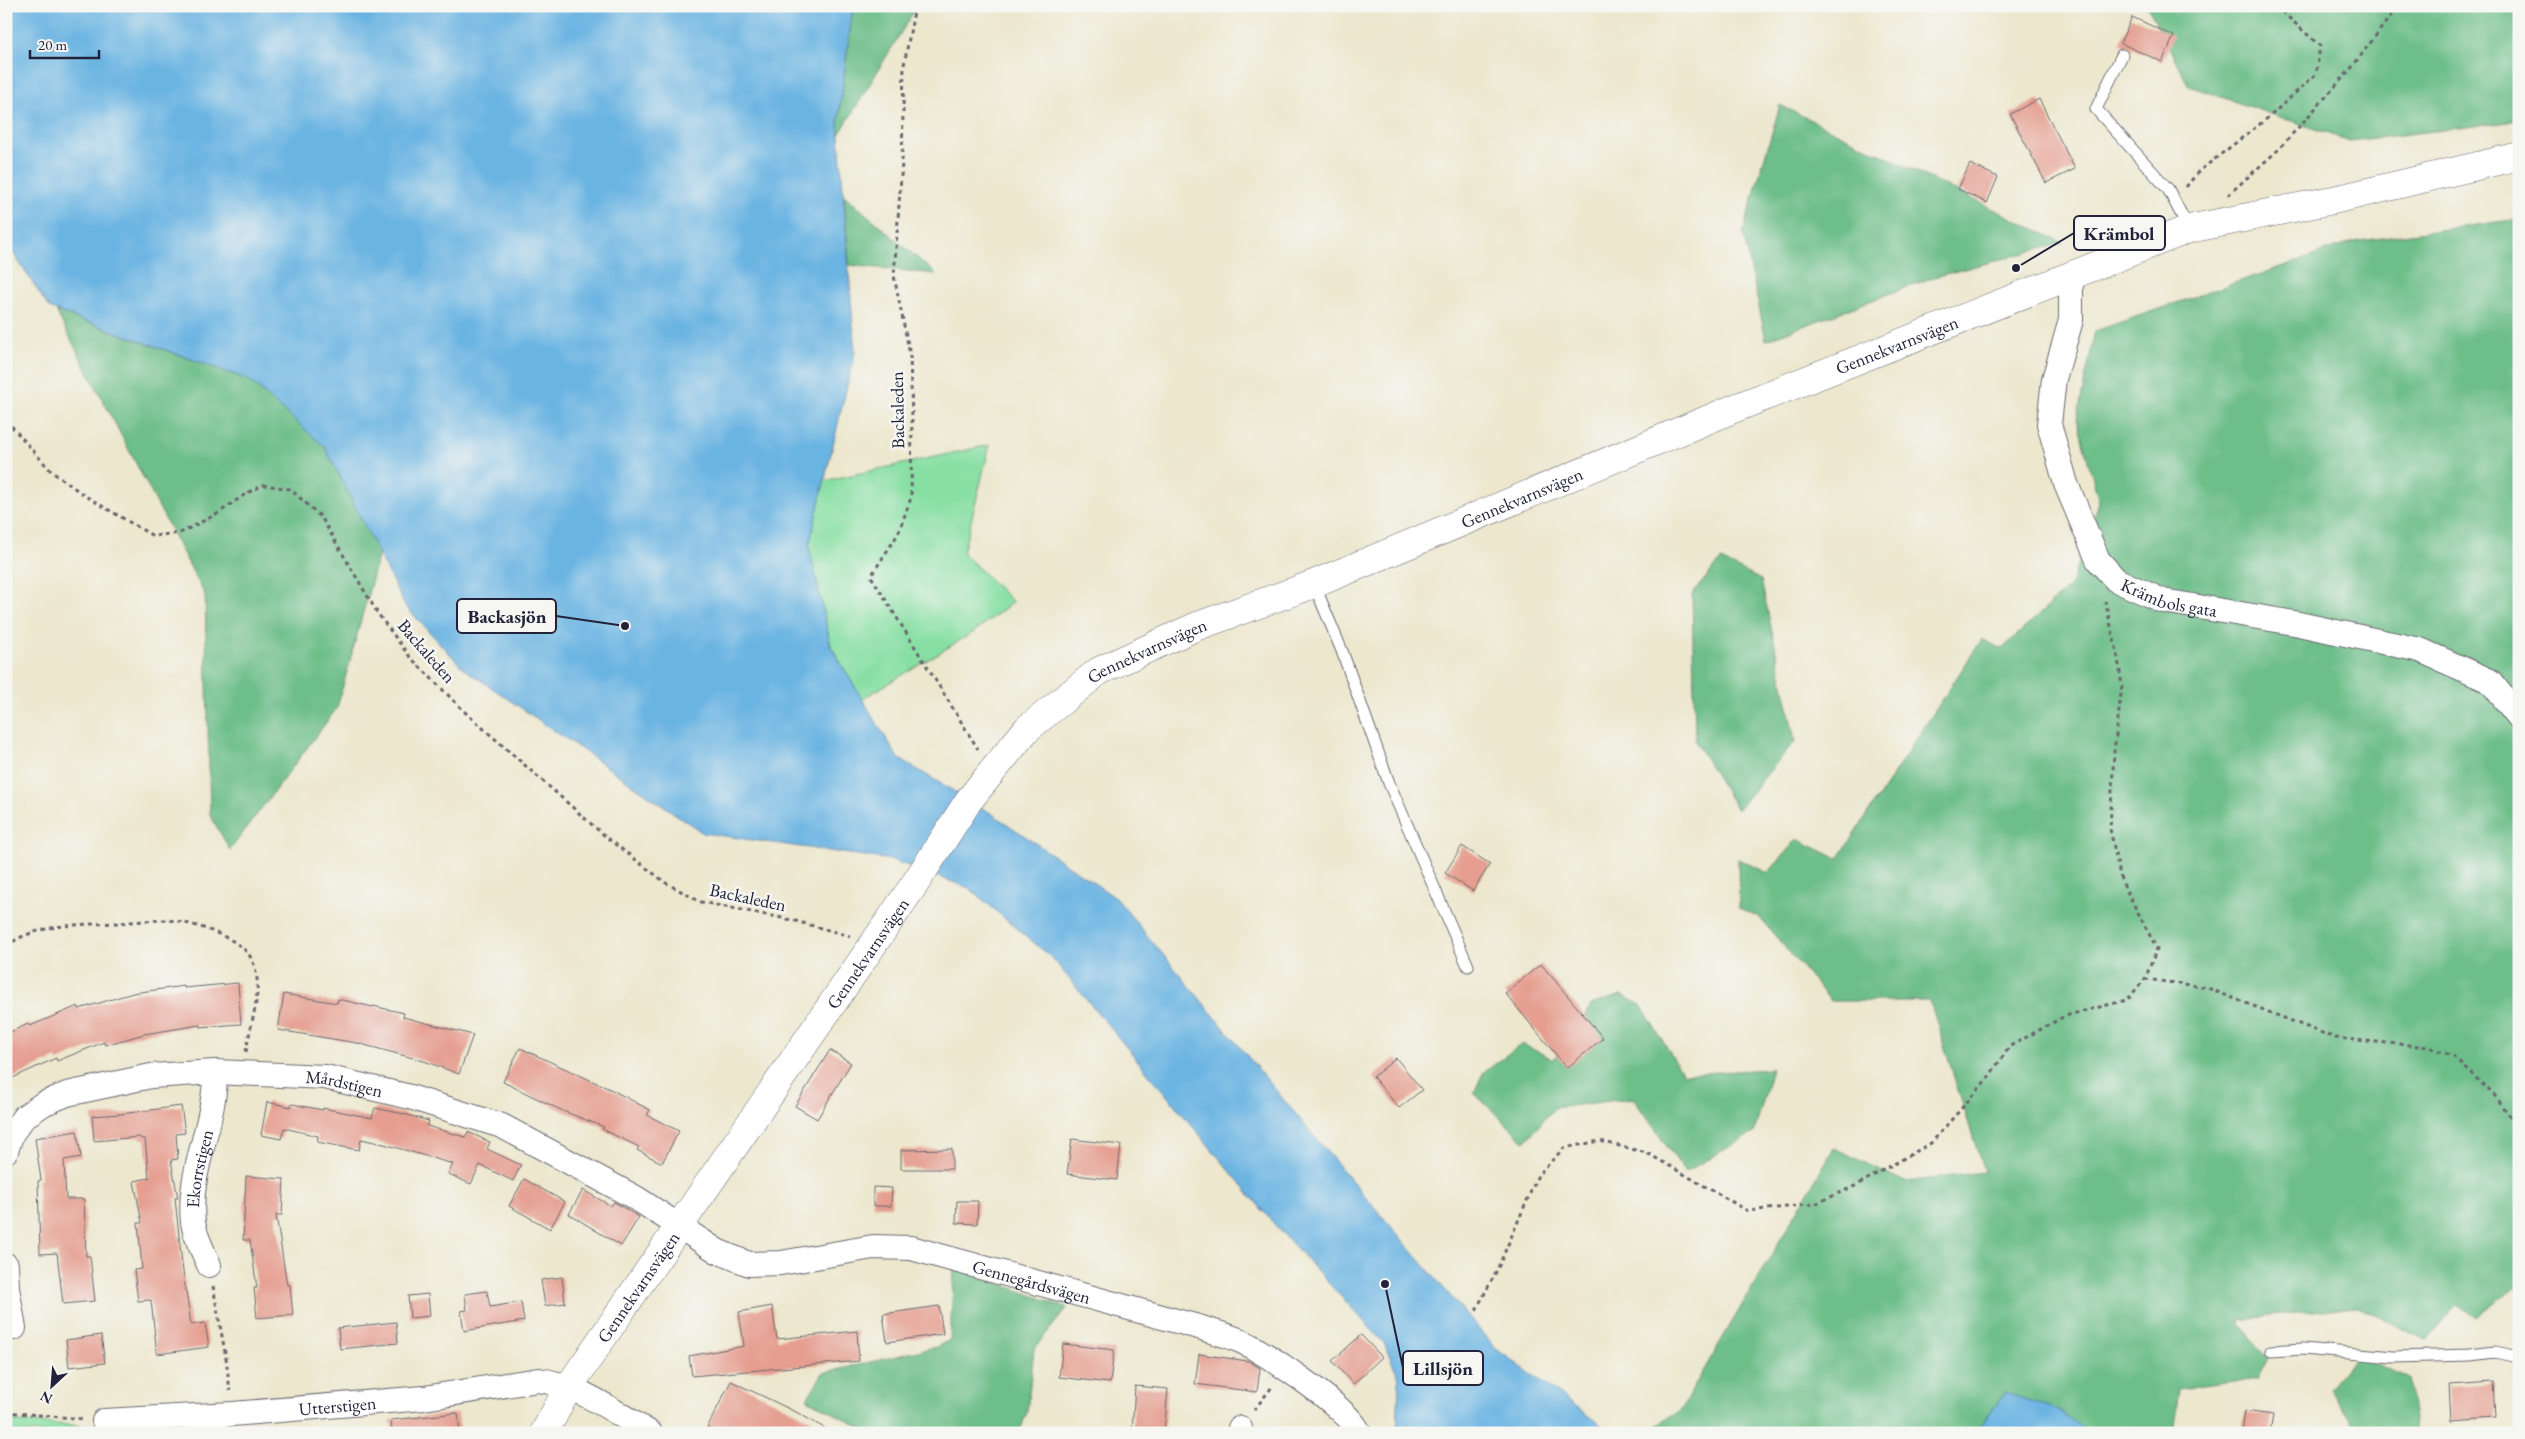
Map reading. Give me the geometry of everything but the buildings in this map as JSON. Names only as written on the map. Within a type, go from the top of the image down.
[{"type":"street","name":"Gennekvarnsvägen","points":[[544,1433],[568,1388],[916,882],[969,800],[1027,729],[1099,671],[1195,627],[1314,584],[1733,409],[2189,229],[2338,199],[2519,156]]},
{"type":"street","name":"Krämbols gata","points":[[2071,276],[2071,320],[2054,379],[2049,424],[2066,484],[2098,560],[2116,580],[2163,601],[2294,622],[2420,650],[2490,681],[2519,717]]},
{"type":"street","name":"Ekorrstigen","points":[[209,1265],[195,1232],[192,1204],[196,1172],[216,1093],[215,1072]]},
{"type":"street","name":"Mårdstigen","points":[[6,1151],[12,1133],[24,1118],[43,1104],[67,1094],[151,1076],[244,1072],[325,1077],[410,1097],[502,1126],[636,1198],[678,1227]]},
{"type":"street","name":"Gennegårdsvägen","points":[[678,1227],[717,1251],[749,1264],[781,1263],[873,1247],[911,1248],[1078,1296],[1202,1328],[1243,1342],[1267,1355],[1347,1415],[1359,1433]]},
{"type":"street","points":[[6,1265],[7,1288],[14,1328]]},
{"type":"street","name":"Utterstigen","points":[[104,1421],[232,1414],[424,1398],[538,1380],[551,1381],[602,1404],[650,1433]]},
{"type":"lane","points":[[2122,55],[2096,109],[2168,189],[2189,229]]},
{"type":"lane","points":[[1314,584],[1342,651],[1389,783],[1468,966]]},
{"type":"lane","points":[[2271,1351],[2304,1349],[2394,1357],[2470,1355],[2495,1352],[2519,1357]]},
{"type":"path","name":"Backaleden","points":[[915,6],[904,65],[900,190],[894,276],[910,355],[912,418],[911,498],[898,534],[871,576],[992,771]]},
{"type":"path","points":[[2174,201],[2198,172],[2270,117],[2316,74],[2320,46],[2276,6]]},
{"type":"path","points":[[2226,196],[2278,150],[2350,70],[2398,6]]},
{"type":"path","name":"Backaleden","points":[[6,420],[52,472],[87,497],[153,536],[180,533],[264,485],[290,489],[322,517],[378,614],[410,657],[467,714],[606,838],[666,883],[701,902],[792,920],[875,942]]},
{"type":"path","points":[[1476,1310],[1498,1270],[1538,1175],[1564,1148],[1600,1141],[1647,1153],[1748,1211],[1815,1204],[1857,1185],[1931,1143],[1988,1078],[2010,1046],[2065,1016],[2127,1000],[2145,978],[2157,949],[2121,880],[2110,829],[2114,752],[2122,686],[2117,652],[2105,602],[2105,568]]},
{"type":"path","points":[[6,946],[18,938],[64,925],[168,920],[202,927],[228,938],[244,948],[250,955],[257,974],[258,986],[246,1050],[244,1072]]},
{"type":"path","points":[[2145,978],[2205,987],[2335,1038],[2429,1047],[2453,1056],[2497,1098],[2519,1129]]},
{"type":"path","points":[[209,1265],[226,1358],[232,1414]]},
{"type":"path","points":[[1239,1430],[1286,1370]]},
{"type":"path","points":[[6,1380],[8,1412],[104,1421]]},
{"type":"green space","points":[[853,6],[917,6],[839,135],[838,122]]},
{"type":"green space","points":[[2147,6],[2519,6],[2519,119],[2509,122],[2350,141],[2189,86]]},
{"type":"green space","points":[[1780,105],[2063,243],[1934,277],[1766,340],[1743,232]]},
{"type":"green space","points":[[844,195],[936,274],[849,265]]},
{"type":"green space","points":[[2519,219],[2519,1292],[2515,1287],[2476,1316],[2456,1306],[2427,1340],[2356,1306],[2238,1320],[2268,1359],[2258,1379],[2179,1389],[2173,1433],[2086,1433],[2005,1393],[1974,1433],[1645,1433],[1680,1411],[1834,1148],[1905,1182],[1984,1172],[1930,1001],[1831,1001],[1759,917],[1739,908],[1738,859],[1768,873],[1797,839],[1838,859],[1982,639],[2002,649],[2071,585],[2099,502],[2077,419],[2095,331],[2353,242]]},
{"type":"green space","points":[[56,311],[249,380],[325,447],[379,554],[337,708],[230,850],[210,815],[205,595]]},
{"type":"green space","points":[[990,445],[963,553],[1013,602],[974,632],[862,699],[831,646],[809,546],[824,481]]},
{"type":"green space","points":[[1721,560],[1761,580],[1795,741],[1737,810],[1695,741],[1692,594]]},
{"type":"green space","points":[[1621,995],[1641,1005],[1683,1074],[1772,1069],[1754,1133],[1685,1172],[1633,1098],[1554,1108],[1525,1142],[1474,1093],[1483,1073],[1522,1044],[1553,1059],[1582,1025],[1591,1005]]},
{"type":"green space","points":[[954,1267],[1067,1308],[1034,1349],[1027,1412],[1019,1433],[871,1433],[807,1399],[823,1373],[936,1347],[950,1340]]},
{"type":"green space","points":[[2358,1354],[2408,1379],[2416,1433],[2359,1433],[2329,1389]]},
{"type":"green space","points":[[6,1421],[87,1426],[91,1433],[6,1433]]},
{"type":"water","points":[[6,6],[853,6],[838,122],[855,352],[809,546],[831,647],[898,758],[994,815],[1116,898],[1328,1153],[1495,1348],[1612,1433],[1397,1433],[1399,1378],[1384,1343],[1275,1225],[1052,958],[969,888],[892,860],[703,833],[463,668],[405,606],[325,447],[249,380],[49,308],[8,245]]},
{"type":"water","points":[[2005,1393],[2059,1410],[2088,1433],[1974,1433]]},
{"type":"place","name":"Krämbol","points":[[2016,268]]},
{"type":"place","name":"Backasjön","points":[[625,626]]},
{"type":"place","name":"Lillsjön","points":[[1385,1284]]}]
